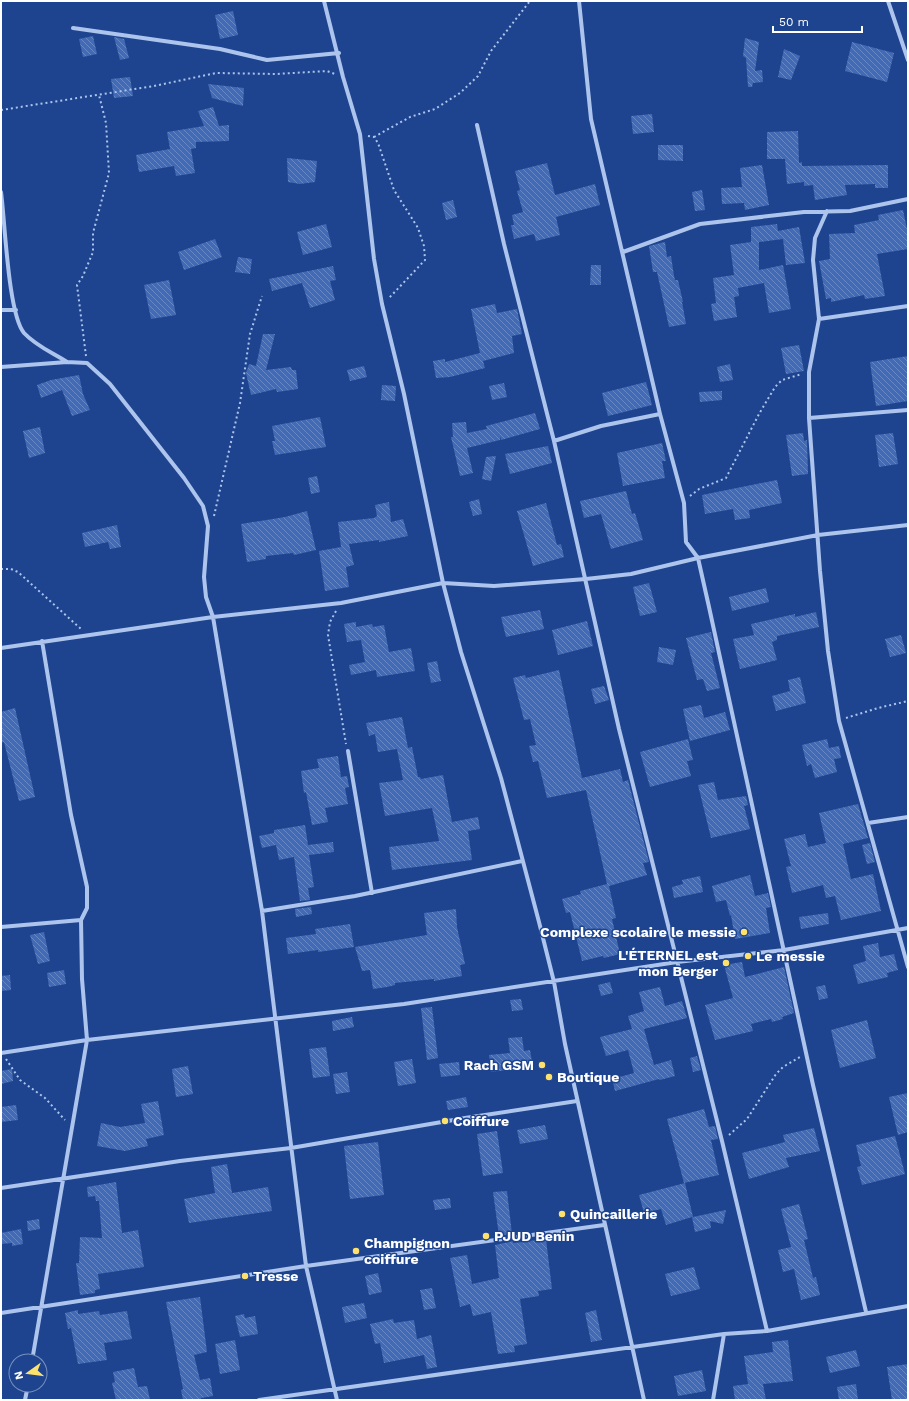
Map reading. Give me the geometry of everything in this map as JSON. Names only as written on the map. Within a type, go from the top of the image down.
[{"type":"street","points":[[324,1],[360,134],[374,258],[382,304],[404,394],[443,582],[461,652],[501,778],[554,982],[577,1100],[644,1400]]},
{"type":"street","points":[[579,1],[592,119],[660,414],[684,503],[686,542],[698,558],[806,1054],[866,1312]]},
{"type":"street","points":[[888,1],[908,60]]},
{"type":"street","points":[[72,28],[220,49],[267,60],[339,53]]},
{"type":"street","points":[[477,125],[504,244],[554,441],[619,729],[722,1141],[767,1331]]},
{"type":"street","points":[[1,192],[7,261],[19,324],[24,332],[33,341],[68,362]]},
{"type":"street","points":[[623,252],[700,224],[796,213],[850,211],[908,199]]},
{"type":"street","points":[[827,212],[815,238],[813,260],[819,319],[809,372],[809,418],[828,651],[839,721],[908,967]]},
{"type":"street","points":[[819,319],[908,306]]},
{"type":"street","points":[[1,310],[16,310]]},
{"type":"street","points":[[1,367],[68,362],[87,363],[110,384],[184,478],[203,506],[208,526],[204,577],[206,597],[213,617],[262,911],[277,1017],[291,1148],[306,1266],[335,1390],[336,1400]]},
{"type":"street","points":[[809,418],[908,410]]},
{"type":"street","points":[[554,441],[600,426],[660,414]]},
{"type":"street","points":[[1,648],[213,617],[341,603],[443,582],[494,586],[586,580],[631,574],[698,558],[818,535],[908,525]]},
{"type":"street","points":[[33,1353],[87,1040],[82,972],[81,920],[87,908],[87,887],[71,815],[42,641]]},
{"type":"street","points":[[348,752],[372,893]]},
{"type":"street","points":[[868,823],[908,817]]},
{"type":"street","points":[[262,911],[372,893],[522,861]]},
{"type":"street","points":[[1,927],[81,920]]},
{"type":"street","points":[[2,1053],[87,1040],[277,1017],[404,1004],[677,962],[784,950],[908,928]]},
{"type":"street","points":[[1,1188],[63,1177],[291,1148],[577,1100]]},
{"type":"street","points":[[1,1313],[306,1266],[604,1225]]},
{"type":"street","points":[[259,1400],[724,1334],[767,1331],[866,1312],[908,1306]]},
{"type":"street","points":[[714,1400],[724,1334]]},
{"type":"path","points":[[374,137],[410,117],[434,108],[460,93],[478,76],[491,51],[530,1]]},
{"type":"path","points":[[1,110],[63,99],[99,95],[216,73],[276,74],[327,71],[344,77]]},
{"type":"path","points":[[87,363],[77,285],[83,276],[93,252],[93,233],[109,173],[106,123],[99,95]]},
{"type":"path","points":[[360,134],[374,137],[378,142],[394,190],[418,228],[424,246],[425,260],[382,304]]},
{"type":"path","points":[[208,526],[216,512],[220,496],[240,402],[250,334],[262,296]]},
{"type":"path","points":[[684,503],[699,489],[726,478],[759,414],[775,387],[782,380],[809,372]]},
{"type":"path","points":[[1,569],[12,569],[18,572],[88,635]]},
{"type":"path","points":[[341,603],[330,622],[328,635],[340,717],[348,752]]},
{"type":"path","points":[[839,721],[860,713],[908,701]]},
{"type":"path","points":[[2,1053],[20,1080],[57,1109],[72,1129]]},
{"type":"path","points":[[722,1141],[747,1119],[776,1074],[783,1067],[806,1054]]},
{"type":"building","points":[[233,11],[238,35],[220,39],[215,15]]},
{"type":"building","points":[[93,36],[97,54],[83,57],[79,39]]},
{"type":"building","points":[[114,37],[124,39],[129,58],[120,60]]},
{"type":"building","points":[[745,38],[759,42],[755,71],[762,70],[763,82],[753,83],[752,87],[748,87],[746,58],[743,56]]},
{"type":"building","points":[[852,42],[894,53],[887,82],[845,71]]},
{"type":"building","points":[[784,49],[800,56],[791,80],[778,77]]},
{"type":"building","points":[[130,77],[133,96],[114,98],[111,79]]},
{"type":"building","points":[[208,84],[244,88],[243,106],[212,98]]},
{"type":"building","points":[[213,107],[219,126],[229,125],[229,141],[196,142],[196,148],[191,149],[195,173],[176,176],[174,166],[139,172],[136,155],[170,149],[167,132],[204,126],[198,111]]},
{"type":"building","points":[[652,114],[654,132],[633,134],[631,116]]},
{"type":"building","points":[[798,131],[799,163],[802,162],[802,166],[888,165],[888,188],[875,188],[875,184],[845,185],[847,195],[815,200],[813,185],[804,186],[804,182],[787,184],[785,159],[767,159],[767,132]]},
{"type":"building","points":[[658,145],[683,145],[683,161],[658,160]]},
{"type":"building","points":[[287,158],[317,161],[315,182],[300,184],[288,182]]},
{"type":"building","points":[[547,163],[555,195],[595,184],[600,205],[556,217],[560,235],[536,241],[534,234],[514,239],[511,225],[514,225],[512,215],[523,212],[517,191],[520,190],[515,171]]},
{"type":"building","points":[[762,165],[769,205],[745,210],[744,203],[722,204],[721,188],[742,187],[740,168]]},
{"type":"building","points":[[702,190],[705,210],[695,211],[692,192]]},
{"type":"building","points":[[453,200],[457,217],[446,220],[442,203]]},
{"type":"building","points":[[903,210],[908,234],[908,249],[877,254],[885,296],[865,299],[864,295],[831,302],[831,298],[826,299],[819,261],[830,259],[829,234],[855,233],[854,225],[879,220],[878,215]]},
{"type":"building","points":[[326,224],[332,247],[303,255],[297,232]]},
{"type":"building","points":[[777,224],[778,231],[799,227],[805,263],[786,265],[783,239],[759,242],[759,270],[783,265],[791,309],[769,313],[764,283],[738,288],[739,296],[734,297],[737,317],[714,321],[711,304],[716,303],[713,278],[734,275],[730,245],[751,242],[751,227]]},
{"type":"building","points":[[215,239],[222,257],[184,270],[178,252]]},
{"type":"building","points":[[665,242],[667,257],[671,256],[675,280],[678,280],[686,324],[669,327],[657,272],[653,272],[649,246]]},
{"type":"building","points":[[238,257],[252,259],[250,274],[235,272]]},
{"type":"building","points":[[591,265],[601,265],[601,285],[590,285]]},
{"type":"building","points":[[333,266],[336,280],[330,281],[335,300],[310,308],[302,283],[272,291],[269,279]]},
{"type":"building","points":[[169,280],[176,315],[151,319],[144,285]]},
{"type":"building","points":[[495,304],[497,313],[517,309],[522,334],[512,336],[514,353],[483,361],[485,368],[450,377],[436,378],[433,361],[445,359],[445,362],[480,353],[471,309]]},
{"type":"building","points":[[263,334],[275,334],[266,370],[291,367],[292,370],[296,370],[298,389],[277,392],[276,389],[251,395],[246,373],[249,364],[256,366]]},
{"type":"building","points":[[799,345],[804,371],[786,374],[781,348]]},
{"type":"building","points":[[908,356],[908,401],[876,406],[870,362]]},
{"type":"building","points":[[730,364],[733,380],[720,382],[717,367]]},
{"type":"building","points":[[364,366],[367,377],[350,381],[347,370]]},
{"type":"building","points":[[79,375],[83,394],[90,410],[72,416],[62,390],[41,398],[37,385],[51,380]]},
{"type":"building","points":[[646,382],[652,405],[608,416],[602,393]]},
{"type":"building","points":[[504,383],[507,397],[492,400],[489,386]]},
{"type":"building","points":[[382,385],[396,386],[395,401],[381,400]]},
{"type":"building","points":[[722,391],[722,400],[700,402],[699,392]]},
{"type":"building","points":[[535,413],[540,429],[501,440],[500,436],[500,440],[467,448],[473,473],[460,476],[451,437],[453,437],[452,423],[466,422],[467,433],[487,429],[486,426]]},
{"type":"building","points":[[320,417],[326,447],[275,455],[272,441],[275,441],[272,426]]},
{"type":"building","points":[[40,427],[45,453],[29,458],[23,431]]},
{"type":"building","points":[[803,433],[804,441],[807,440],[808,474],[792,476],[786,435]]},
{"type":"building","points":[[893,433],[898,464],[879,467],[875,435]]},
{"type":"building","points":[[662,443],[666,461],[662,461],[665,478],[623,486],[617,453]]},
{"type":"building","points":[[548,446],[552,463],[510,474],[505,454]]},
{"type":"building","points":[[496,456],[491,481],[482,479],[486,457]]},
{"type":"building","points":[[317,476],[320,492],[311,494],[308,478]]},
{"type":"building","points":[[777,480],[782,503],[749,510],[750,518],[735,520],[733,509],[705,514],[702,495]]},
{"type":"building","points":[[626,491],[632,514],[635,513],[643,540],[611,549],[601,514],[584,518],[580,501]]},
{"type":"building","points":[[479,499],[482,514],[473,516],[469,502]]},
{"type":"building","points":[[389,502],[391,522],[403,519],[408,536],[379,542],[379,540],[349,544],[354,565],[346,567],[349,587],[325,591],[319,551],[341,547],[338,522],[374,518],[377,516],[375,505]]},
{"type":"building","points":[[546,503],[557,545],[561,544],[564,557],[533,566],[517,511]]},
{"type":"building","points":[[307,511],[316,550],[294,555],[293,553],[266,556],[266,559],[247,562],[241,524],[285,517]]},
{"type":"building","points":[[117,525],[121,547],[110,549],[108,542],[85,547],[82,533]]},
{"type":"building","points":[[649,583],[657,612],[640,616],[633,587]]},
{"type":"building","points":[[766,588],[769,602],[732,611],[729,597]]},
{"type":"building","points":[[540,610],[544,629],[506,637],[501,617]]},
{"type":"building","points":[[816,612],[819,627],[777,636],[777,640],[772,642],[777,660],[740,669],[733,639],[754,635],[751,624],[795,614],[795,617]]},
{"type":"building","points":[[587,621],[593,646],[558,655],[552,630]]},
{"type":"building","points":[[356,622],[356,627],[372,624],[373,627],[384,625],[389,652],[411,648],[415,671],[377,677],[376,670],[351,675],[349,665],[365,662],[361,640],[347,642],[344,624]]},
{"type":"building","points":[[711,632],[715,652],[711,653],[720,688],[707,691],[703,679],[697,680],[686,638]]},
{"type":"building","points":[[901,635],[906,653],[890,657],[885,639]]},
{"type":"building","points":[[659,647],[676,650],[673,665],[657,662]]},
{"type":"building","points":[[437,661],[441,681],[431,683],[427,663]]},
{"type":"building","points":[[559,670],[582,778],[620,769],[623,782],[628,780],[649,862],[643,863],[647,875],[609,886],[616,918],[612,919],[620,954],[582,961],[570,912],[566,913],[562,899],[581,894],[580,891],[607,884],[586,790],[547,798],[538,761],[533,762],[529,746],[536,745],[530,719],[524,720],[513,678],[525,675],[526,678]]},
{"type":"building","points":[[800,677],[806,703],[776,711],[772,696],[790,691],[788,680]]},
{"type":"building","points":[[604,686],[609,700],[595,704],[591,689]]},
{"type":"building","points":[[701,705],[704,718],[725,712],[730,730],[690,741],[683,709]]},
{"type":"building","points":[[15,708],[35,797],[19,801],[4,742],[1,743],[1,712]]},
{"type":"building","points":[[402,717],[408,748],[412,747],[418,777],[421,779],[443,775],[452,822],[478,817],[480,829],[468,831],[472,860],[392,870],[389,847],[439,841],[432,808],[385,816],[379,783],[403,780],[397,749],[378,752],[375,734],[369,736],[366,723]]},
{"type":"building","points":[[688,739],[693,760],[687,761],[691,776],[650,787],[640,752]]},
{"type":"building","points":[[827,739],[829,748],[839,746],[841,758],[834,759],[837,772],[815,778],[811,764],[807,766],[802,745]]},
{"type":"building","points":[[338,756],[341,777],[347,776],[349,787],[345,788],[348,804],[325,808],[328,822],[312,825],[306,792],[304,793],[301,771],[319,768],[317,759]]},
{"type":"building","points":[[714,782],[718,800],[746,796],[748,805],[744,806],[750,829],[711,838],[698,785]]},
{"type":"building","points":[[858,804],[868,838],[843,844],[851,879],[873,874],[881,911],[841,920],[835,896],[826,898],[823,885],[792,893],[786,867],[791,866],[784,839],[805,834],[808,847],[826,843],[819,813]]},
{"type":"building","points":[[305,825],[308,845],[333,842],[334,852],[309,855],[314,887],[308,888],[310,900],[300,901],[294,857],[279,860],[276,845],[262,848],[259,836],[274,833],[274,830]]},
{"type":"building","points":[[870,843],[875,862],[867,864],[862,845]]},
{"type":"building","points":[[750,875],[755,896],[768,893],[771,907],[766,908],[770,933],[735,939],[731,915],[730,916],[726,900],[716,902],[712,886]]},
{"type":"building","points":[[700,876],[703,892],[674,898],[672,887],[683,884],[682,880]]},
{"type":"building","points":[[311,907],[312,914],[296,917],[295,909]]},
{"type":"building","points":[[456,909],[457,927],[465,964],[460,965],[462,976],[434,981],[434,979],[395,983],[395,985],[373,989],[370,970],[362,971],[355,947],[427,935],[424,913]]},
{"type":"building","points":[[828,913],[829,924],[801,929],[799,917]]},
{"type":"building","points":[[350,924],[354,947],[288,954],[286,938],[316,934],[315,929]]},
{"type":"building","points":[[44,932],[50,961],[38,964],[30,935]]},
{"type":"building","points":[[878,943],[880,957],[894,954],[898,970],[887,973],[888,977],[858,984],[853,965],[866,961],[863,946]]},
{"type":"building","points":[[742,962],[745,977],[784,967],[794,1013],[782,1017],[783,1019],[772,1022],[771,1019],[751,1024],[753,1031],[715,1040],[705,1005],[733,998],[724,965]]},
{"type":"building","points":[[64,970],[66,984],[49,987],[47,973]]},
{"type":"building","points":[[10,975],[11,990],[1,991],[1,976]]},
{"type":"building","points":[[610,982],[613,993],[601,996],[598,985]]},
{"type":"building","points":[[825,985],[828,998],[819,1000],[816,987]]},
{"type":"building","points":[[660,987],[665,1006],[682,1001],[687,1018],[644,1029],[654,1065],[671,1060],[675,1076],[615,1091],[612,1079],[634,1073],[628,1050],[606,1056],[600,1037],[632,1029],[628,1016],[644,1011],[639,992]]},
{"type":"building","points":[[521,999],[523,1010],[512,1011],[510,1000]]},
{"type":"building","points":[[432,1007],[438,1058],[427,1060],[421,1008]]},
{"type":"building","points":[[352,1017],[354,1027],[333,1031],[332,1021]]},
{"type":"building","points":[[867,1020],[876,1058],[840,1068],[831,1030]]},
{"type":"building","points":[[522,1037],[524,1051],[530,1050],[533,1067],[491,1072],[489,1055],[510,1053],[508,1038]]},
{"type":"building","points":[[326,1047],[330,1076],[313,1078],[309,1049]]},
{"type":"building","points":[[697,1056],[701,1070],[693,1072],[690,1058]]},
{"type":"building","points":[[412,1059],[416,1083],[398,1086],[394,1062]]},
{"type":"building","points":[[459,1062],[460,1075],[441,1077],[439,1064]]},
{"type":"building","points":[[188,1066],[193,1094],[176,1097],[172,1069]]},
{"type":"building","points":[[12,1069],[13,1081],[1,1084],[1,1071]]},
{"type":"building","points":[[347,1072],[350,1092],[336,1094],[333,1074]]},
{"type":"building","points":[[908,1093],[908,1132],[898,1135],[889,1097]]},
{"type":"building","points":[[466,1097],[468,1107],[448,1110],[446,1101]]},
{"type":"building","points":[[158,1101],[164,1135],[146,1139],[148,1146],[125,1151],[97,1146],[101,1123],[120,1127],[145,1123],[141,1104]]},
{"type":"building","points":[[16,1105],[18,1120],[1,1122],[1,1107]]},
{"type":"building","points":[[704,1109],[709,1127],[715,1126],[718,1139],[711,1140],[719,1175],[684,1183],[667,1119]]},
{"type":"building","points":[[545,1125],[548,1139],[520,1144],[517,1130]]},
{"type":"building","points":[[814,1128],[820,1151],[786,1158],[789,1167],[749,1179],[742,1153],[785,1142],[783,1135]]},
{"type":"building","points":[[497,1131],[503,1173],[483,1176],[477,1134]]},
{"type":"building","points":[[895,1136],[905,1174],[862,1185],[857,1167],[861,1166],[856,1145]]},
{"type":"building","points":[[378,1142],[384,1195],[350,1199],[344,1146]]},
{"type":"building","points":[[227,1164],[232,1193],[268,1187],[272,1211],[189,1223],[184,1199],[215,1193],[211,1167]]},
{"type":"building","points":[[116,1182],[122,1233],[138,1230],[144,1267],[98,1274],[100,1289],[95,1290],[95,1293],[80,1295],[76,1263],[79,1263],[80,1237],[102,1238],[99,1201],[96,1201],[95,1196],[88,1197],[87,1187]]},
{"type":"building","points":[[685,1183],[693,1217],[726,1210],[723,1224],[710,1221],[711,1228],[695,1232],[692,1217],[666,1225],[661,1209],[644,1213],[639,1195]]},
{"type":"building","points":[[507,1191],[512,1234],[499,1236],[493,1192]]},
{"type":"building","points":[[450,1198],[451,1208],[435,1210],[433,1200]]},
{"type":"building","points":[[799,1204],[808,1239],[804,1240],[813,1278],[816,1277],[820,1295],[801,1300],[794,1269],[783,1272],[778,1250],[791,1247],[781,1209]]},
{"type":"building","points":[[39,1219],[40,1229],[28,1231],[27,1221]]},
{"type":"building","points":[[21,1229],[23,1244],[12,1246],[12,1243],[1,1244],[1,1233]]},
{"type":"building","points":[[546,1239],[552,1289],[538,1291],[539,1296],[520,1299],[527,1344],[514,1346],[515,1352],[498,1354],[491,1312],[473,1316],[470,1304],[460,1307],[450,1258],[467,1255],[472,1284],[499,1278],[495,1245],[513,1241],[513,1243]]},
{"type":"building","points":[[694,1267],[700,1289],[671,1296],[665,1274]]},
{"type":"building","points":[[378,1273],[382,1292],[369,1295],[365,1276]]},
{"type":"building","points":[[432,1288],[436,1308],[424,1310],[420,1290]]},
{"type":"building","points":[[200,1297],[207,1352],[194,1355],[200,1380],[210,1378],[213,1396],[201,1398],[201,1400],[183,1400],[181,1390],[183,1389],[166,1302]]},
{"type":"building","points":[[364,1303],[367,1318],[345,1323],[342,1307]]},
{"type":"building","points":[[78,1310],[78,1314],[99,1311],[100,1315],[127,1311],[132,1339],[104,1343],[107,1360],[78,1364],[71,1328],[68,1329],[65,1313]]},
{"type":"building","points":[[596,1310],[602,1340],[591,1342],[585,1313]]},
{"type":"building","points":[[244,1314],[245,1318],[255,1316],[258,1334],[240,1337],[235,1316]]},
{"type":"building","points":[[393,1319],[394,1323],[414,1320],[417,1339],[431,1335],[437,1367],[427,1369],[424,1355],[384,1363],[380,1343],[375,1344],[370,1324]]},
{"type":"building","points":[[235,1340],[240,1370],[220,1374],[215,1344]]},
{"type":"building","points":[[788,1340],[793,1381],[763,1384],[766,1400],[735,1400],[733,1386],[748,1384],[744,1356],[773,1352],[772,1342]]},
{"type":"building","points":[[856,1350],[860,1366],[830,1373],[826,1357]]},
{"type":"building","points":[[908,1364],[908,1400],[892,1400],[887,1367]]},
{"type":"building","points":[[134,1368],[138,1387],[147,1386],[150,1400],[116,1400],[112,1383],[115,1382],[113,1372]]},
{"type":"building","points":[[702,1370],[706,1391],[678,1396],[674,1376]]},
{"type":"building","points":[[856,1384],[858,1400],[839,1400],[837,1387]]},
{"type":"place","name":"Complexe scolaire le messie","points":[[744,932]]},
{"type":"place","name":"Le messie","points":[[748,956]]},
{"type":"place","name":"L'ÉTERNEL est mon Berger","points":[[726,963]]},
{"type":"place","name":"Rach GSM","points":[[542,1065]]},
{"type":"place","name":"Boutique","points":[[549,1077]]},
{"type":"place","name":"Coiffure","points":[[445,1121]]},
{"type":"place","name":"Quincaillerie","points":[[562,1214]]},
{"type":"place","name":"PJUD Benin","points":[[486,1236]]},
{"type":"place","name":"Champignon coiffure","points":[[356,1251]]},
{"type":"place","name":"Tresse","points":[[245,1276]]}]
